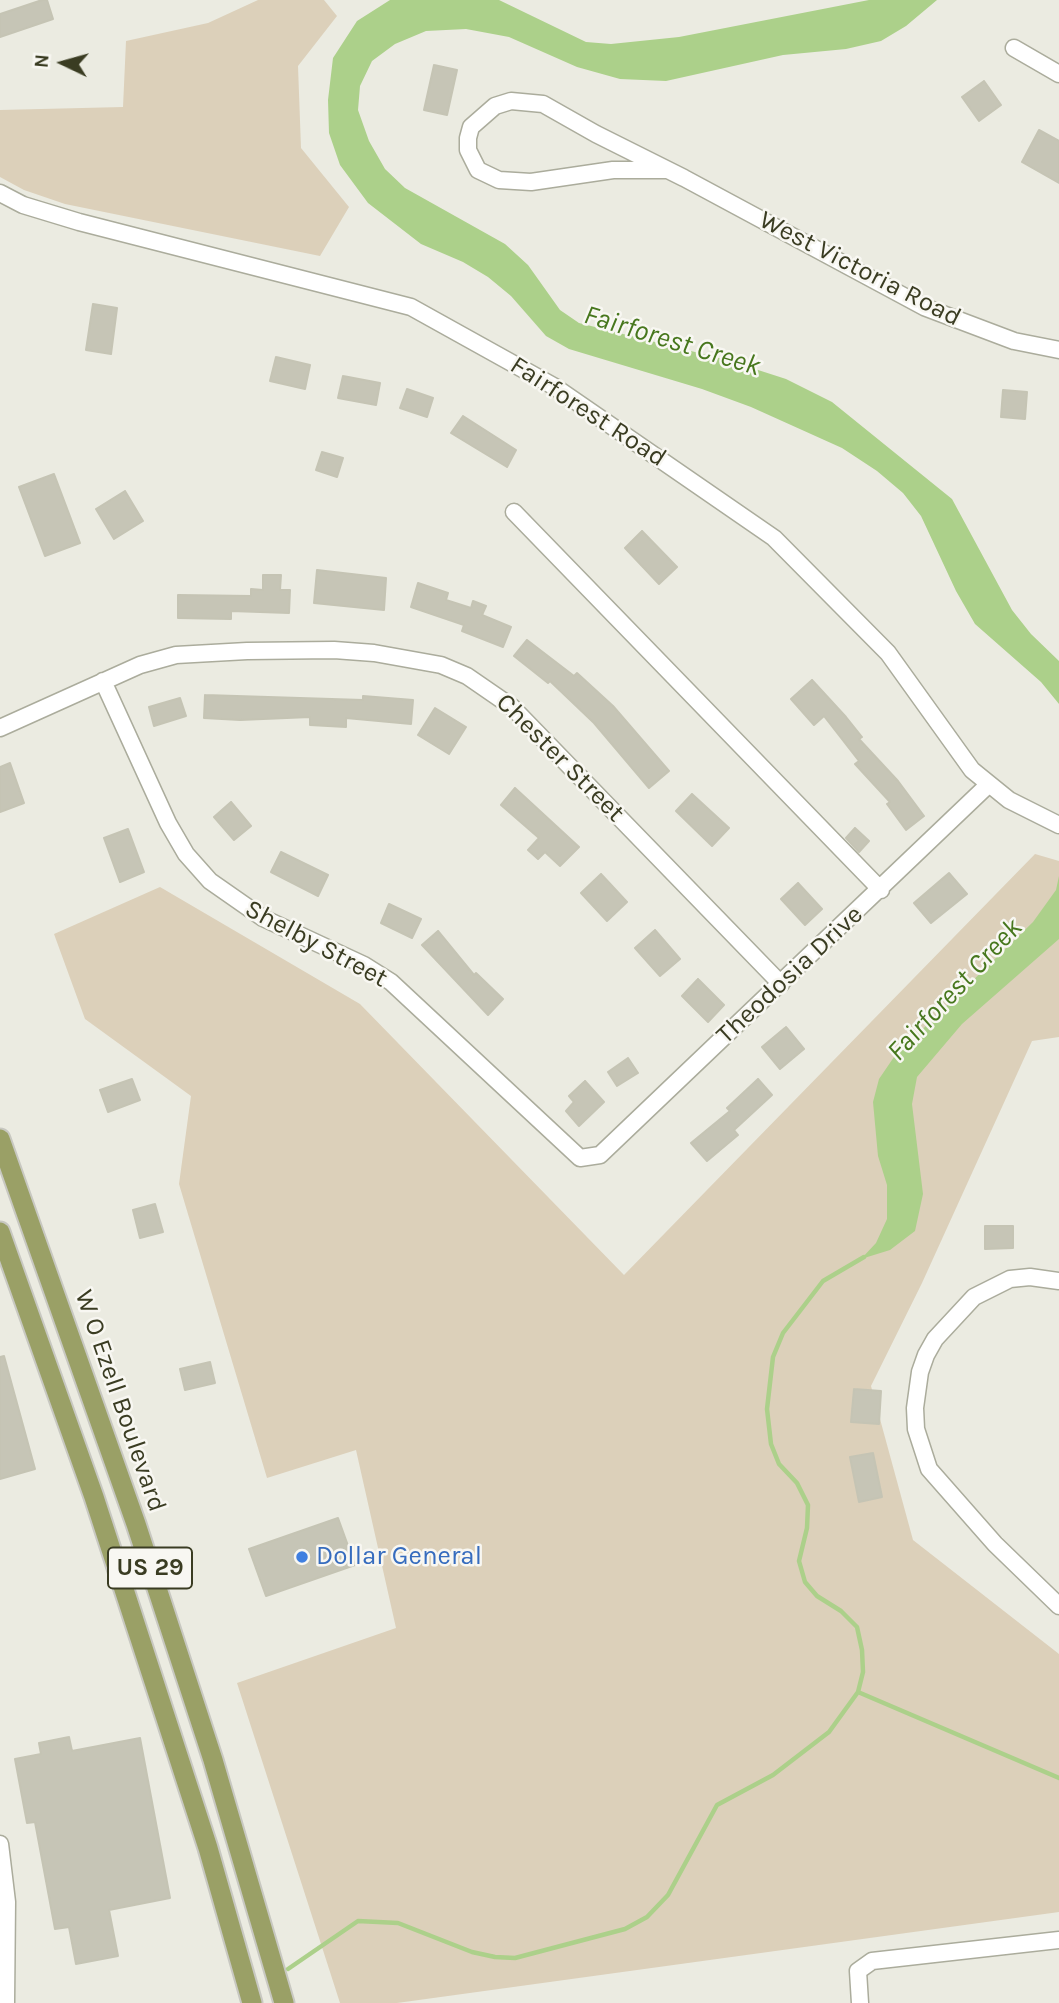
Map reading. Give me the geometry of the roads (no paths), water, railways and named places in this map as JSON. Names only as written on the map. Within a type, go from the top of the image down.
[{"type":"main road","name":"W O Ezell Boulevard","points":[[0,1139],[6,1172],[111,1455],[177,1651],[236,1835],[284,2003]]},
{"type":"main road","name":"US 29","points":[[0,1232],[83,1466],[148,1661],[208,1848],[252,2003]]},
{"type":"main road","points":[[83,1466],[111,1455]]},
{"type":"main road","points":[[148,1661],[177,1651]]},
{"type":"street","points":[[1014,48],[1059,75]]},
{"type":"street","name":"West Victoria Road","points":[[668,170],[613,170],[531,182],[499,180],[478,170],[468,150],[468,138],[476,121],[495,106],[528,100],[543,104],[668,170],[924,307],[1014,341],[1059,350]]},
{"type":"street","name":"Fairforest Road","points":[[0,193],[23,205],[68,219],[411,307],[555,387],[743,514],[788,551],[888,653],[958,753],[988,785],[1009,800],[1057,824]]},
{"type":"street","points":[[514,512],[881,890]]},
{"type":"street","name":"Chester Street","points":[[0,728],[140,665],[176,655],[247,650],[374,653],[441,665],[467,676],[512,707],[781,984]]},
{"type":"street","name":"Shelby Street","points":[[103,681],[168,823],[186,854],[209,881],[263,918],[364,965],[391,982],[572,1154],[588,1159]]},
{"type":"street","name":"Theodosia Drive","points":[[588,1159],[600,1155],[881,890],[988,785]]},
{"type":"street","points":[[1059,1281],[1030,1277],[1010,1279],[974,1297],[935,1339],[926,1354],[918,1381],[915,1408],[916,1429],[929,1469],[995,1544],[1059,1606]]},
{"type":"street","points":[[0,1844],[7,1902],[4,1983],[6,2003]]},
{"type":"street","points":[[860,2003],[858,1971],[872,1961],[1059,1940]]},
{"type":"waterway","name":"Fairforest Creek","points":[[288,1969],[358,1921],[398,1923],[472,1952],[515,1958],[625,1929],[647,1917],[668,1895],[717,1805],[773,1775],[829,1732],[858,1692],[863,1672],[862,1650],[857,1627],[841,1611],[817,1596],[805,1582],[799,1561],[807,1528],[808,1505],[797,1483],[779,1464],[771,1444],[767,1409],[773,1357],[783,1333],[823,1281],[864,1257]]},
{"type":"waterway","points":[[858,1692],[1059,1778]]},
{"type":"place","name":"Dollar General","points":[[302,1557]]}]
